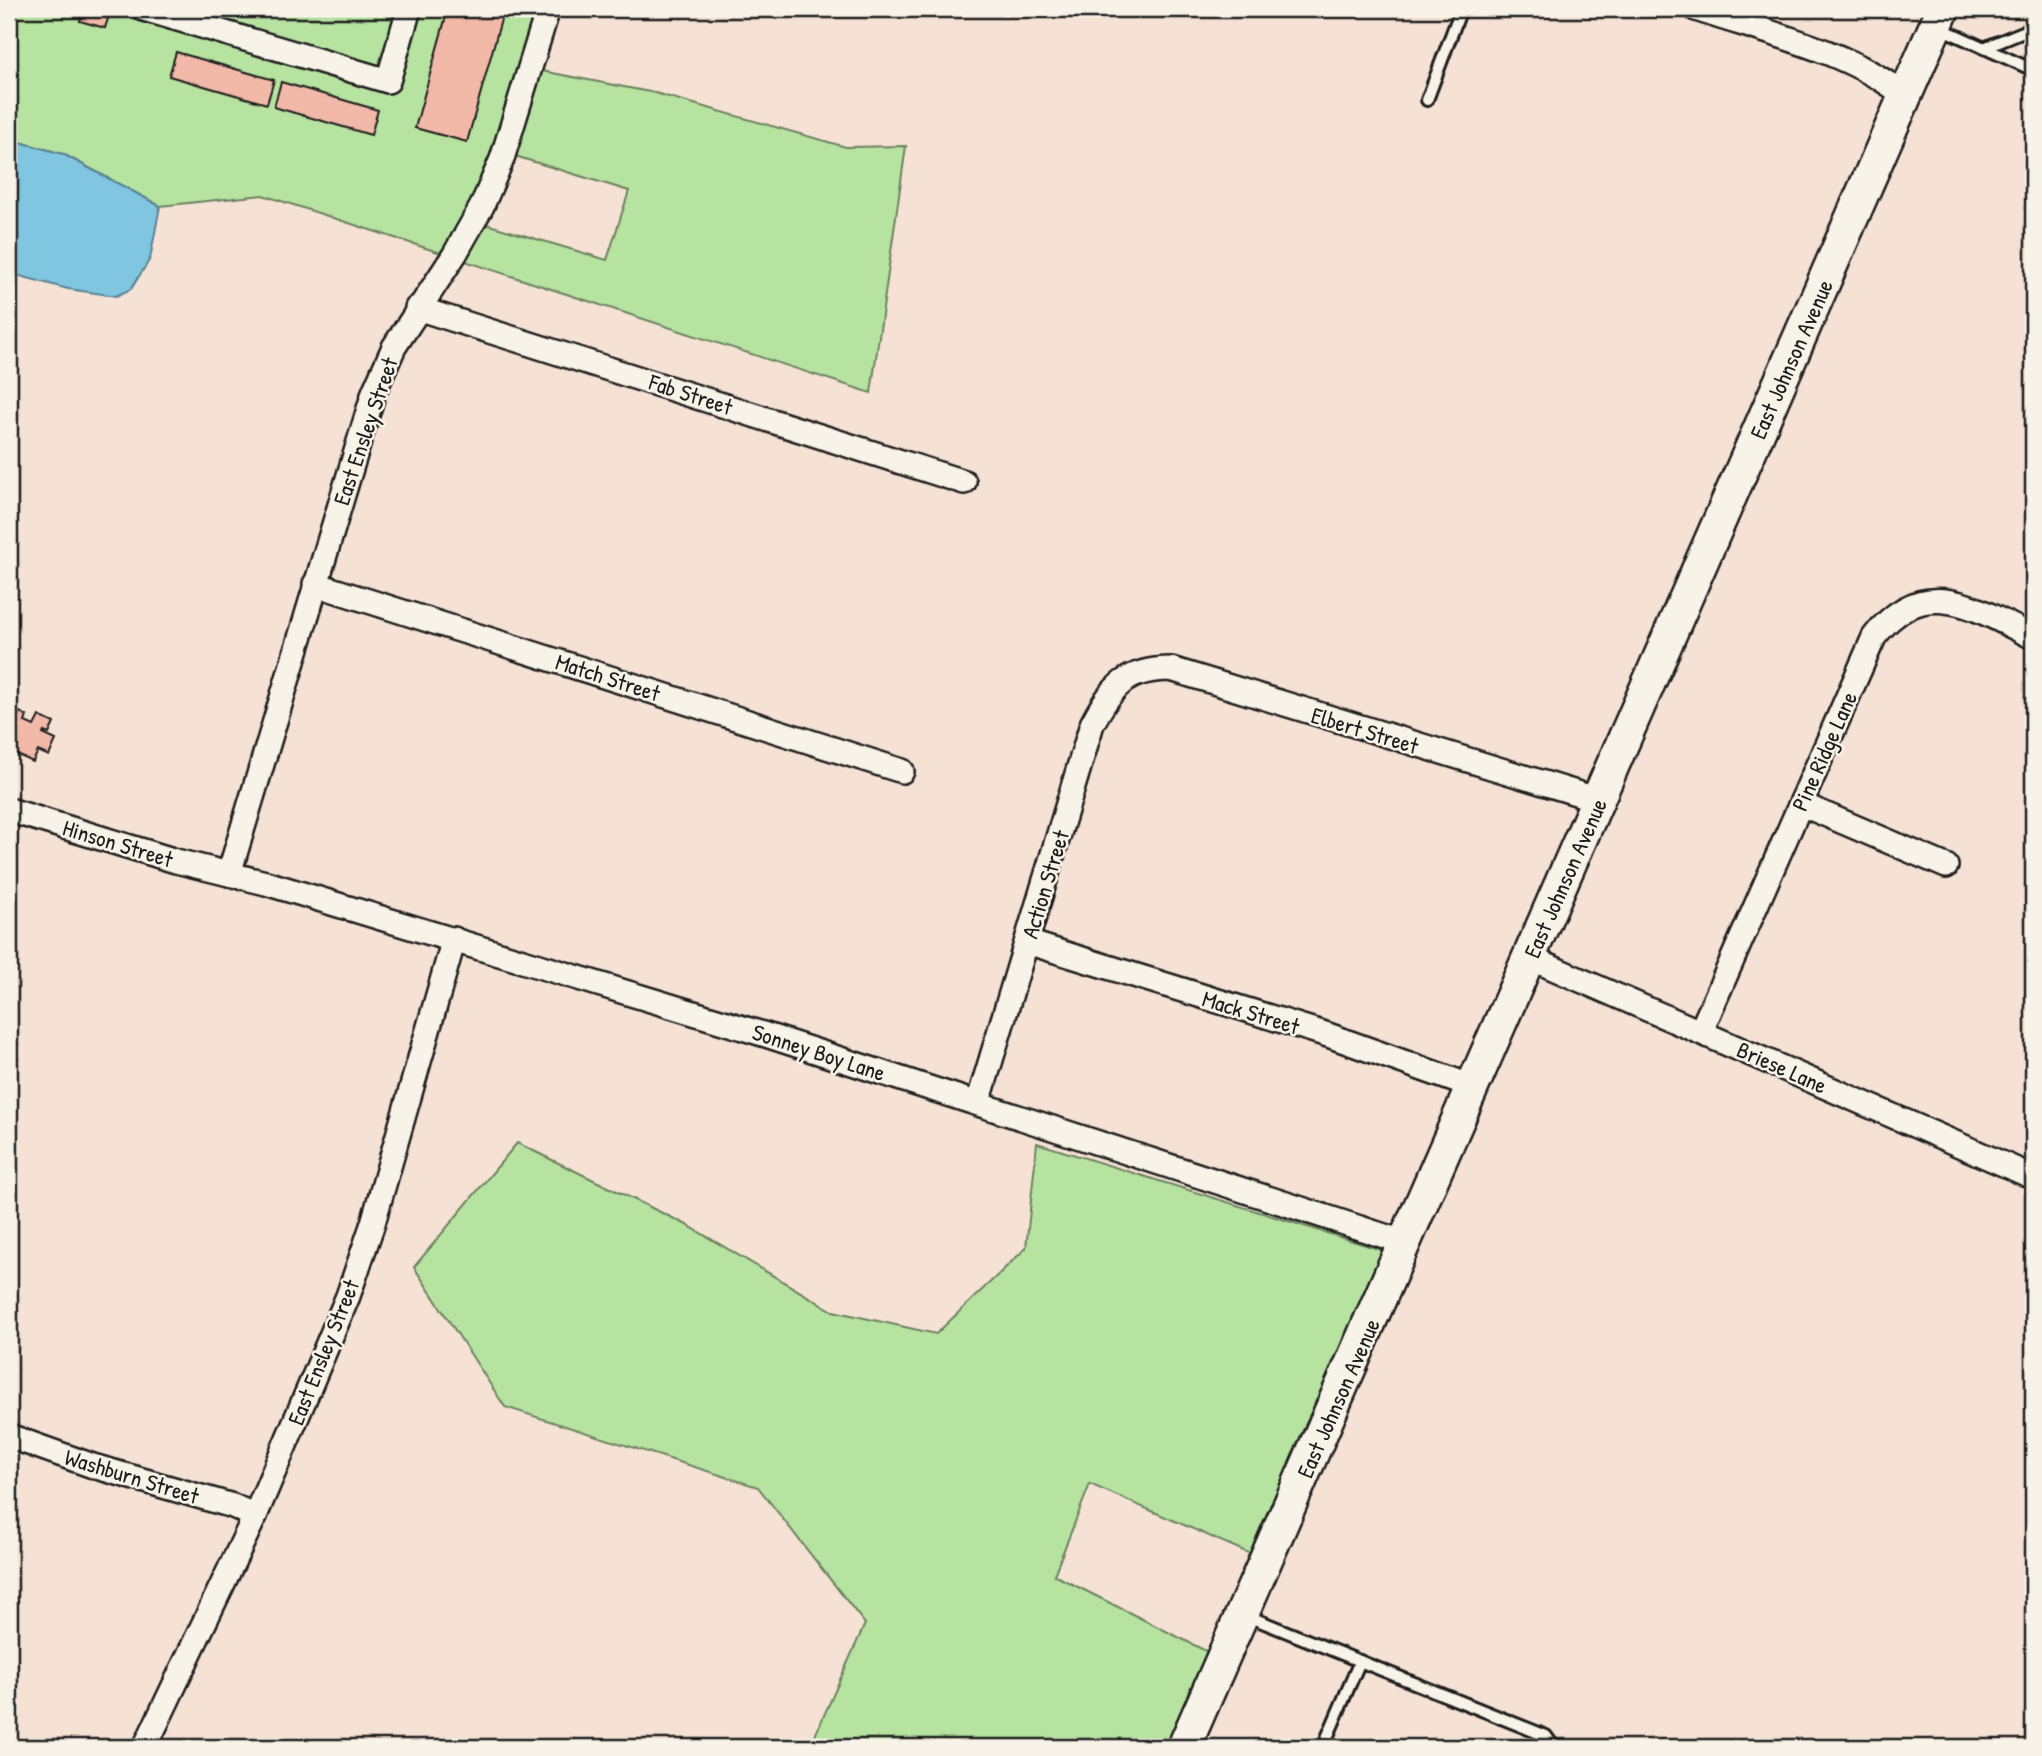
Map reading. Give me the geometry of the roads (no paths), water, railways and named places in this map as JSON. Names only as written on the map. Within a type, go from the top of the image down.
[{"type":"main road","name":"East Johnson Avenue","points":[[1184,1747],[1940,17]]},
{"type":"street","points":[[144,9],[388,81],[409,9]]},
{"type":"street","name":"East Ensley Street","points":[[229,874],[374,392],[394,347],[417,308],[455,254],[482,206],[502,159],[548,9]]},
{"type":"street","points":[[1696,9],[1857,65],[1884,79],[1905,96]]},
{"type":"street","name":"Fab Street","points":[[417,308],[964,482]]},
{"type":"street","name":"Match Street","points":[[315,584],[902,771]]},
{"type":"street","name":"Pine Ridge Lane","points":[[1701,1031],[1874,637],[1901,609],[1922,601],[1961,602],[2033,637]]},
{"type":"street","name":"Elbert Street","points":[[1131,677],[1149,669],[1171,669],[1599,800]]},
{"type":"street","name":"Action Street","points":[[978,1103],[1092,724],[1106,698],[1131,677]]},
{"type":"street","points":[[1801,804],[1946,866]]},
{"type":"street","name":"Hinson Street","points":[[9,810],[229,874]]},
{"type":"street","name":"Sonney Boy Lane","points":[[229,874],[454,939],[978,1103],[1406,1243]]},
{"type":"street","name":"East Ensley Street","points":[[145,1747],[255,1516],[348,1296],[377,1210],[454,939]]},
{"type":"street","name":"Mack Street","points":[[1027,942],[1328,1035],[1473,1087]]},
{"type":"street","name":"Briese Lane","points":[[1530,958],[2033,1177]]},
{"type":"street","name":"Washburn Street","points":[[9,1436],[93,1466],[233,1506],[255,1516]]},
{"type":"lane","points":[[1427,100],[1461,9]]},
{"type":"lane","points":[[1940,17],[1984,48],[2033,70]]},
{"type":"lane","points":[[1984,48],[2033,29]]},
{"type":"lane","points":[[1243,1614],[1546,1736],[1554,1747]]},
{"type":"lane","points":[[1323,1747],[1360,1661]]},
{"type":"water","points":[[9,139],[63,154],[160,206],[150,259],[131,289],[116,296],[68,289],[9,273]]}]
